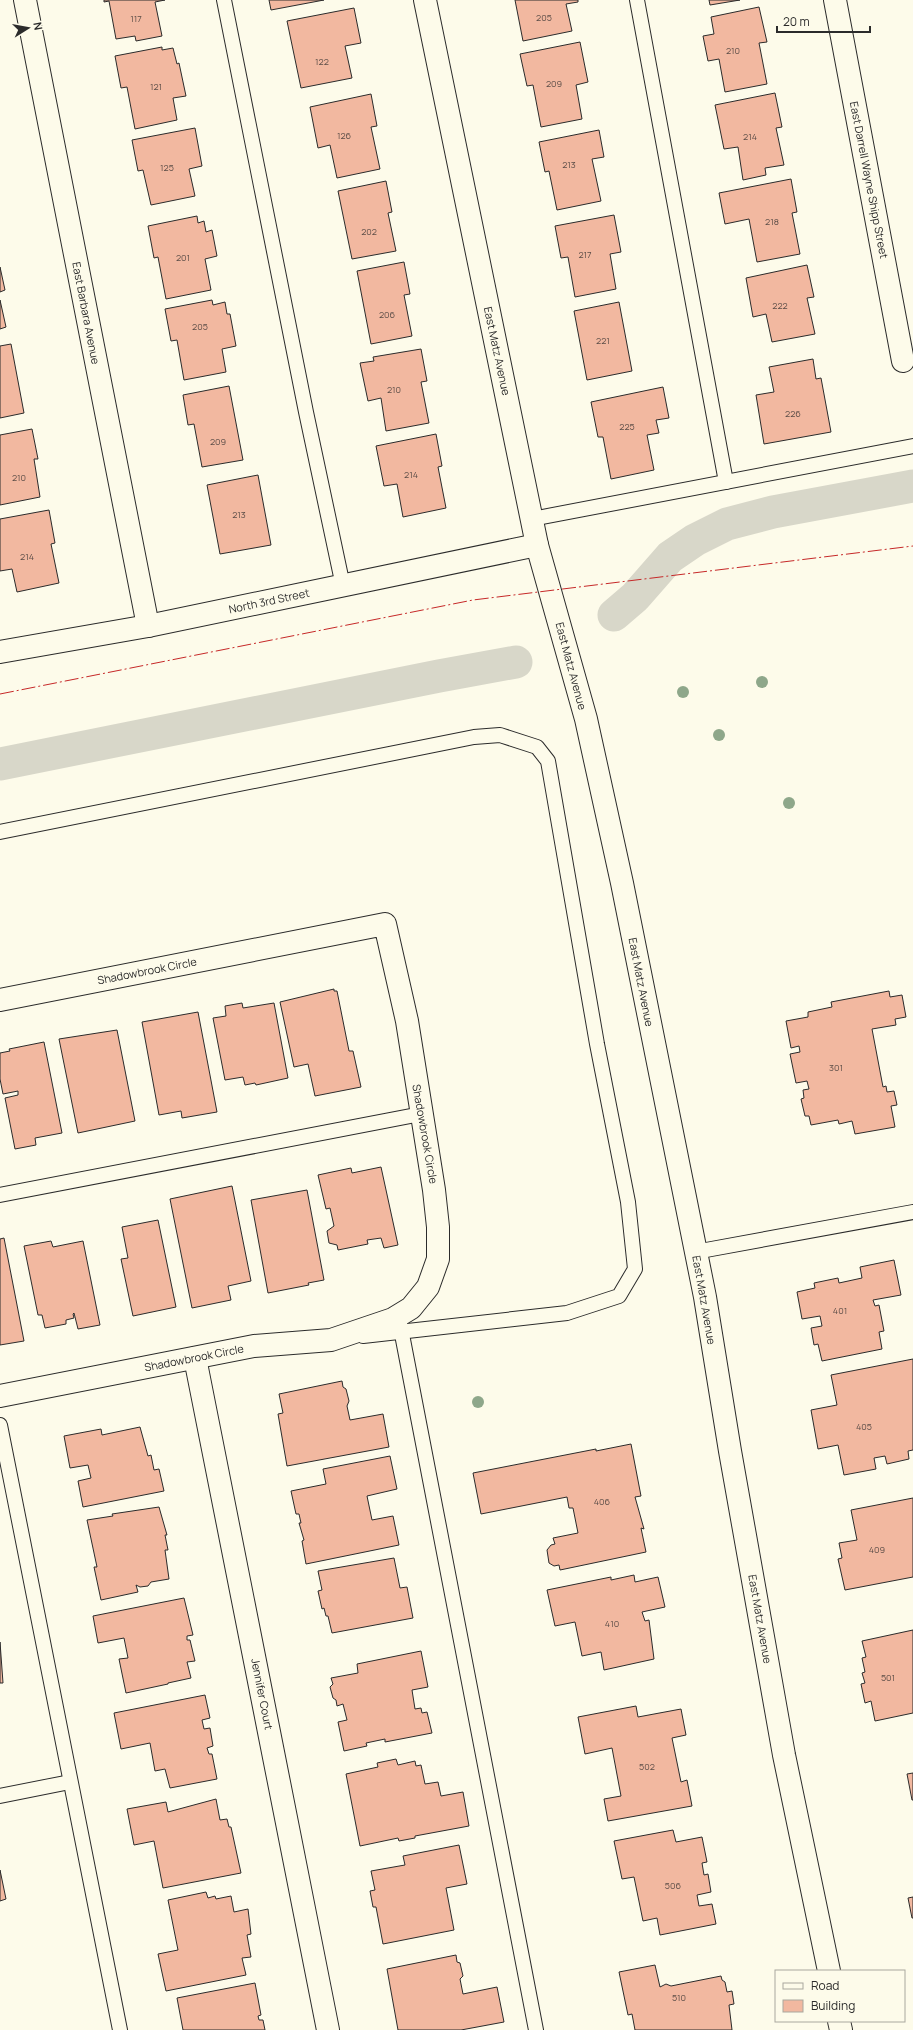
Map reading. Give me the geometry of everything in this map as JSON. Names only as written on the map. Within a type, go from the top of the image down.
[{"type":"street","name":"East Barbara Avenue","points":[[25,0],[148,626]]},
{"type":"street","name":"East Matz Avenue","points":[[425,0],[532,519],[588,726],[622,883],[695,1252],[784,1755],[829,1970]]},
{"type":"street","name":"East Darrell Wayne Shipp Street","points":[[835,0],[903,360]]},
{"type":"street","name":"North 3rd Street","points":[[0,652],[148,626],[538,545]]},
{"type":"street","name":"Shadowbrook Circle","points":[[0,1000],[385,924],[407,1021],[434,1190],[438,1227],[438,1259],[428,1287],[400,1324],[361,1331],[331,1340],[254,1346],[0,1396]]},
{"type":"street","name":"Jennifer Court","points":[[195,1358],[328,2030]]},
{"type":"lane","points":[[224,0],[306,412],[343,586]]},
{"type":"lane","points":[[637,0],[726,482]]},
{"type":"lane","points":[[532,519],[913,446]]},
{"type":"lane","points":[[0,832],[474,738],[500,735],[537,746],[548,762],[597,1044],[628,1202],[635,1270],[619,1296],[567,1313],[400,1324],[536,2030]]},
{"type":"lane","points":[[0,1195],[421,1114]]},
{"type":"lane","points":[[695,1252],[913,1212]]},
{"type":"lane","points":[[0,1425],[120,2030]]},
{"type":"lane","points":[[0,1796],[70,1782]]},
{"type":"building","points":[[104,0],[165,0],[155,2],[162,36],[136,41],[135,36],[116,39],[109,1],[104,2]]},
{"type":"building","points":[[269,0],[324,0],[271,10]]},
{"type":"building","points":[[515,0],[578,0],[578,2],[566,4],[572,31],[523,41]]},
{"type":"building","points":[[709,0],[740,0],[710,5]]},
{"type":"building","points":[[759,7],[767,42],[759,43],[767,84],[725,92],[719,59],[708,61],[703,36],[714,34],[711,17]]},
{"type":"building","points":[[354,8],[361,43],[345,46],[352,78],[301,88],[287,21]]},
{"type":"building","points":[[580,42],[588,82],[576,85],[582,119],[541,127],[533,85],[527,86],[520,54]]},
{"type":"building","points":[[162,47],[162,50],[173,48],[177,64],[179,63],[186,96],[173,98],[177,120],[135,129],[127,87],[121,88],[115,56]]},
{"type":"building","points":[[775,93],[782,127],[776,128],[784,165],[765,168],[766,175],[743,180],[738,147],[724,149],[715,105]]},
{"type":"building","points":[[371,94],[377,126],[371,127],[380,169],[337,178],[330,145],[318,148],[310,107]]},
{"type":"building","points":[[195,128],[202,166],[189,169],[195,196],[151,205],[143,170],[138,171],[132,140]]},
{"type":"building","points":[[599,130],[604,157],[592,159],[601,201],[557,210],[549,171],[545,172],[539,142]]},
{"type":"building","points":[[791,179],[797,212],[792,213],[800,254],[757,262],[749,219],[725,224],[719,193]]},
{"type":"building","points":[[386,181],[392,212],[388,213],[396,251],[352,259],[338,191]]},
{"type":"building","points":[[614,215],[621,252],[610,254],[616,289],[575,297],[568,257],[561,258],[555,226]]},
{"type":"building","points":[[197,216],[198,223],[204,221],[206,232],[212,230],[217,256],[205,259],[211,290],[166,299],[158,257],[154,258],[148,226]]},
{"type":"building","points":[[404,262],[410,294],[404,295],[412,336],[371,344],[357,271]]},
{"type":"building","points":[[807,265],[814,297],[807,298],[815,334],[772,342],[766,314],[753,317],[746,278]]},
{"type":"building","points":[[0,267],[5,290],[0,292]]},
{"type":"building","points":[[0,300],[6,327],[0,329]]},
{"type":"building","points":[[212,300],[213,305],[225,302],[227,314],[230,314],[236,346],[222,349],[226,372],[184,380],[177,340],[171,341],[165,309]]},
{"type":"building","points":[[619,302],[632,371],[587,380],[574,311]]},
{"type":"building","points":[[11,344],[24,413],[0,418],[0,346]]},
{"type":"building","points":[[421,349],[427,381],[421,382],[429,423],[386,431],[381,398],[368,401],[360,363],[374,361],[373,357]]},
{"type":"building","points":[[813,359],[816,379],[821,378],[831,432],[764,444],[756,395],[774,392],[769,367]]},
{"type":"building","points":[[229,386],[243,460],[202,467],[194,424],[188,425],[183,395]]},
{"type":"building","points":[[663,387],[669,418],[656,420],[659,433],[647,435],[654,470],[611,479],[603,437],[598,437],[591,402]]},
{"type":"building","points":[[32,429],[38,459],[34,459],[40,497],[0,505],[0,435]]},
{"type":"building","points":[[436,434],[442,466],[438,467],[446,508],[403,517],[397,484],[384,486],[376,446]]},
{"type":"building","points":[[258,475],[271,545],[220,554],[207,485]]},
{"type":"building","points":[[49,510],[55,543],[51,544],[59,583],[17,592],[12,569],[0,571],[0,519]]},
{"type":"building","points":[[334,989],[334,991],[337,991],[349,1051],[353,1051],[361,1087],[315,1096],[308,1064],[294,1067],[280,1002]]},
{"type":"building","points":[[889,991],[890,997],[902,995],[906,1017],[895,1019],[896,1025],[872,1029],[883,1087],[886,1086],[887,1092],[894,1091],[897,1105],[891,1106],[895,1127],[855,1134],[852,1121],[839,1124],[838,1120],[811,1125],[809,1116],[805,1116],[801,1099],[804,1098],[803,1090],[809,1089],[807,1081],[796,1083],[790,1054],[800,1052],[799,1046],[791,1048],[786,1021],[808,1017],[808,1012],[832,1007],[831,1002]]},
{"type":"building","points":[[242,1003],[243,1008],[274,1003],[288,1078],[256,1085],[255,1083],[245,1085],[243,1077],[225,1080],[213,1018],[226,1016],[225,1006]]},
{"type":"building","points":[[198,1012],[217,1112],[182,1118],[181,1111],[159,1115],[142,1022]]},
{"type":"building","points":[[117,1030],[135,1121],[78,1133],[59,1039]]},
{"type":"building","points":[[44,1042],[62,1133],[35,1138],[36,1145],[15,1149],[5,1098],[18,1095],[18,1091],[3,1094],[0,1079],[0,1053],[10,1051],[9,1049]]},
{"type":"building","points":[[381,1167],[398,1245],[384,1248],[381,1238],[367,1240],[368,1244],[338,1250],[337,1245],[329,1243],[327,1231],[334,1226],[330,1208],[326,1209],[318,1175],[351,1168],[352,1173]]},
{"type":"building","points":[[232,1186],[251,1281],[228,1286],[231,1300],[192,1308],[170,1199]]},
{"type":"building","points":[[307,1190],[324,1280],[308,1283],[309,1285],[268,1293],[251,1200]]},
{"type":"building","points":[[158,1220],[176,1307],[133,1316],[121,1259],[128,1258],[122,1227]]},
{"type":"building","points":[[4,1238],[24,1341],[0,1345],[0,1239]]},
{"type":"building","points":[[51,1241],[53,1247],[83,1241],[100,1325],[78,1329],[74,1313],[74,1318],[66,1320],[66,1324],[45,1328],[42,1315],[38,1315],[24,1246]]},
{"type":"building","points":[[894,1260],[901,1295],[873,1300],[875,1306],[879,1305],[884,1331],[879,1332],[882,1349],[822,1361],[818,1344],[814,1345],[811,1328],[822,1326],[820,1316],[802,1319],[797,1292],[815,1288],[814,1283],[838,1278],[839,1283],[862,1278],[860,1267]]},
{"type":"building","points":[[913,1359],[913,1450],[908,1451],[909,1459],[887,1464],[885,1456],[874,1458],[876,1469],[844,1475],[838,1445],[818,1449],[811,1410],[837,1405],[831,1375]]},
{"type":"building","points":[[342,1381],[349,1401],[347,1406],[350,1420],[383,1414],[389,1447],[287,1466],[278,1414],[283,1413],[279,1394]]},
{"type":"building","points":[[140,1427],[148,1456],[151,1455],[154,1470],[159,1469],[164,1491],[83,1507],[78,1481],[91,1478],[88,1465],[70,1468],[64,1436],[101,1429],[102,1435]]},
{"type":"building","points":[[631,1444],[641,1496],[635,1497],[644,1529],[641,1528],[646,1552],[560,1570],[559,1565],[554,1566],[549,1563],[547,1550],[551,1545],[555,1544],[553,1538],[578,1533],[573,1508],[569,1508],[567,1497],[481,1514],[473,1473],[596,1449],[596,1451]]},
{"type":"building","points":[[390,1456],[397,1489],[367,1496],[372,1520],[393,1516],[399,1545],[306,1564],[302,1541],[304,1540],[299,1523],[301,1523],[299,1514],[296,1514],[291,1491],[326,1484],[323,1469]]},
{"type":"building","points":[[913,1498],[913,1577],[845,1590],[838,1559],[842,1558],[839,1543],[857,1540],[851,1510]]},
{"type":"building","points":[[159,1507],[167,1535],[165,1535],[168,1550],[165,1550],[169,1579],[151,1582],[148,1586],[140,1587],[136,1585],[138,1592],[101,1600],[94,1567],[97,1567],[87,1520],[113,1516],[112,1514]]},
{"type":"building","points":[[394,1558],[400,1588],[407,1587],[413,1618],[332,1633],[328,1616],[326,1616],[324,1608],[322,1609],[318,1591],[322,1590],[318,1571]]},
{"type":"building","points":[[634,1575],[635,1582],[658,1577],[665,1607],[642,1612],[645,1621],[649,1620],[654,1659],[604,1670],[601,1652],[582,1656],[575,1622],[555,1626],[547,1590],[611,1577],[611,1580]]},
{"type":"building","points":[[184,1598],[193,1635],[187,1636],[187,1640],[190,1640],[195,1661],[187,1662],[191,1678],[126,1693],[119,1659],[128,1658],[124,1638],[98,1643],[93,1616]]},
{"type":"building","points":[[913,1630],[913,1713],[875,1721],[871,1701],[865,1703],[861,1684],[865,1683],[862,1673],[865,1672],[862,1658],[866,1657],[862,1641]]},
{"type":"building","points":[[0,1642],[3,1683],[0,1683]]},
{"type":"building","points":[[421,1651],[428,1687],[412,1690],[415,1709],[421,1708],[422,1713],[427,1712],[432,1733],[385,1742],[385,1739],[366,1743],[367,1746],[344,1751],[338,1722],[347,1720],[343,1704],[337,1706],[336,1700],[333,1698],[330,1687],[333,1684],[331,1678],[358,1673],[357,1664]]},
{"type":"building","points":[[205,1695],[210,1718],[202,1720],[204,1729],[210,1728],[213,1746],[207,1748],[209,1754],[212,1754],[217,1779],[170,1788],[165,1769],[155,1771],[150,1743],[121,1749],[114,1713]]},
{"type":"building","points":[[636,1706],[638,1717],[681,1709],[686,1735],[672,1738],[681,1782],[687,1780],[692,1806],[608,1821],[604,1799],[621,1796],[612,1748],[585,1754],[578,1717]]},
{"type":"building","points":[[396,1759],[398,1765],[415,1761],[416,1766],[421,1765],[425,1784],[438,1782],[441,1796],[463,1792],[469,1826],[415,1836],[415,1838],[399,1841],[398,1838],[360,1846],[346,1774],[378,1767],[377,1763]]},
{"type":"building","points":[[913,1773],[913,1800],[912,1800],[907,1774]]},
{"type":"building","points":[[216,1799],[220,1820],[227,1819],[229,1827],[231,1827],[241,1873],[163,1888],[154,1841],[134,1845],[127,1809],[166,1802],[168,1812]]},
{"type":"building","points":[[673,1830],[676,1842],[702,1837],[707,1862],[702,1863],[704,1875],[708,1874],[711,1892],[697,1895],[699,1906],[712,1904],[716,1924],[660,1935],[657,1918],[643,1921],[634,1877],[622,1879],[614,1841]]},
{"type":"building","points":[[459,1845],[467,1884],[446,1888],[454,1930],[383,1944],[376,1907],[373,1907],[370,1891],[375,1890],[371,1871],[405,1865],[403,1856]]},
{"type":"building","points":[[0,1870],[6,1899],[0,1901]]},
{"type":"building","points":[[206,1892],[208,1898],[215,1896],[216,1899],[231,1896],[234,1912],[248,1909],[251,1934],[247,1935],[251,1957],[242,1958],[246,1975],[166,1991],[158,1954],[178,1950],[168,1900]]},
{"type":"building","points":[[913,1897],[913,1918],[912,1918],[908,1898]]},
{"type":"building","points":[[456,1955],[457,1962],[460,1963],[463,1976],[460,1979],[463,1994],[497,1987],[504,2022],[461,2030],[398,2030],[387,1969]]},
{"type":"building","points":[[655,1965],[660,1987],[666,1984],[671,1986],[721,1976],[722,1980],[725,1982],[727,1992],[732,1991],[734,2004],[729,2005],[732,2030],[635,2030],[632,2014],[628,2015],[619,1972]]},
{"type":"building","points":[[255,1983],[261,2015],[258,2016],[259,2020],[263,2020],[265,2030],[183,2030],[177,1998]]},
{"type":"waterway","points":[[614,615],[635,597],[670,557],[695,540],[727,524],[773,512],[913,486]]},
{"type":"waterway","points":[[0,764],[516,662]]},
{"type":"power","points":[[0,694],[473,600],[913,546]]}]
